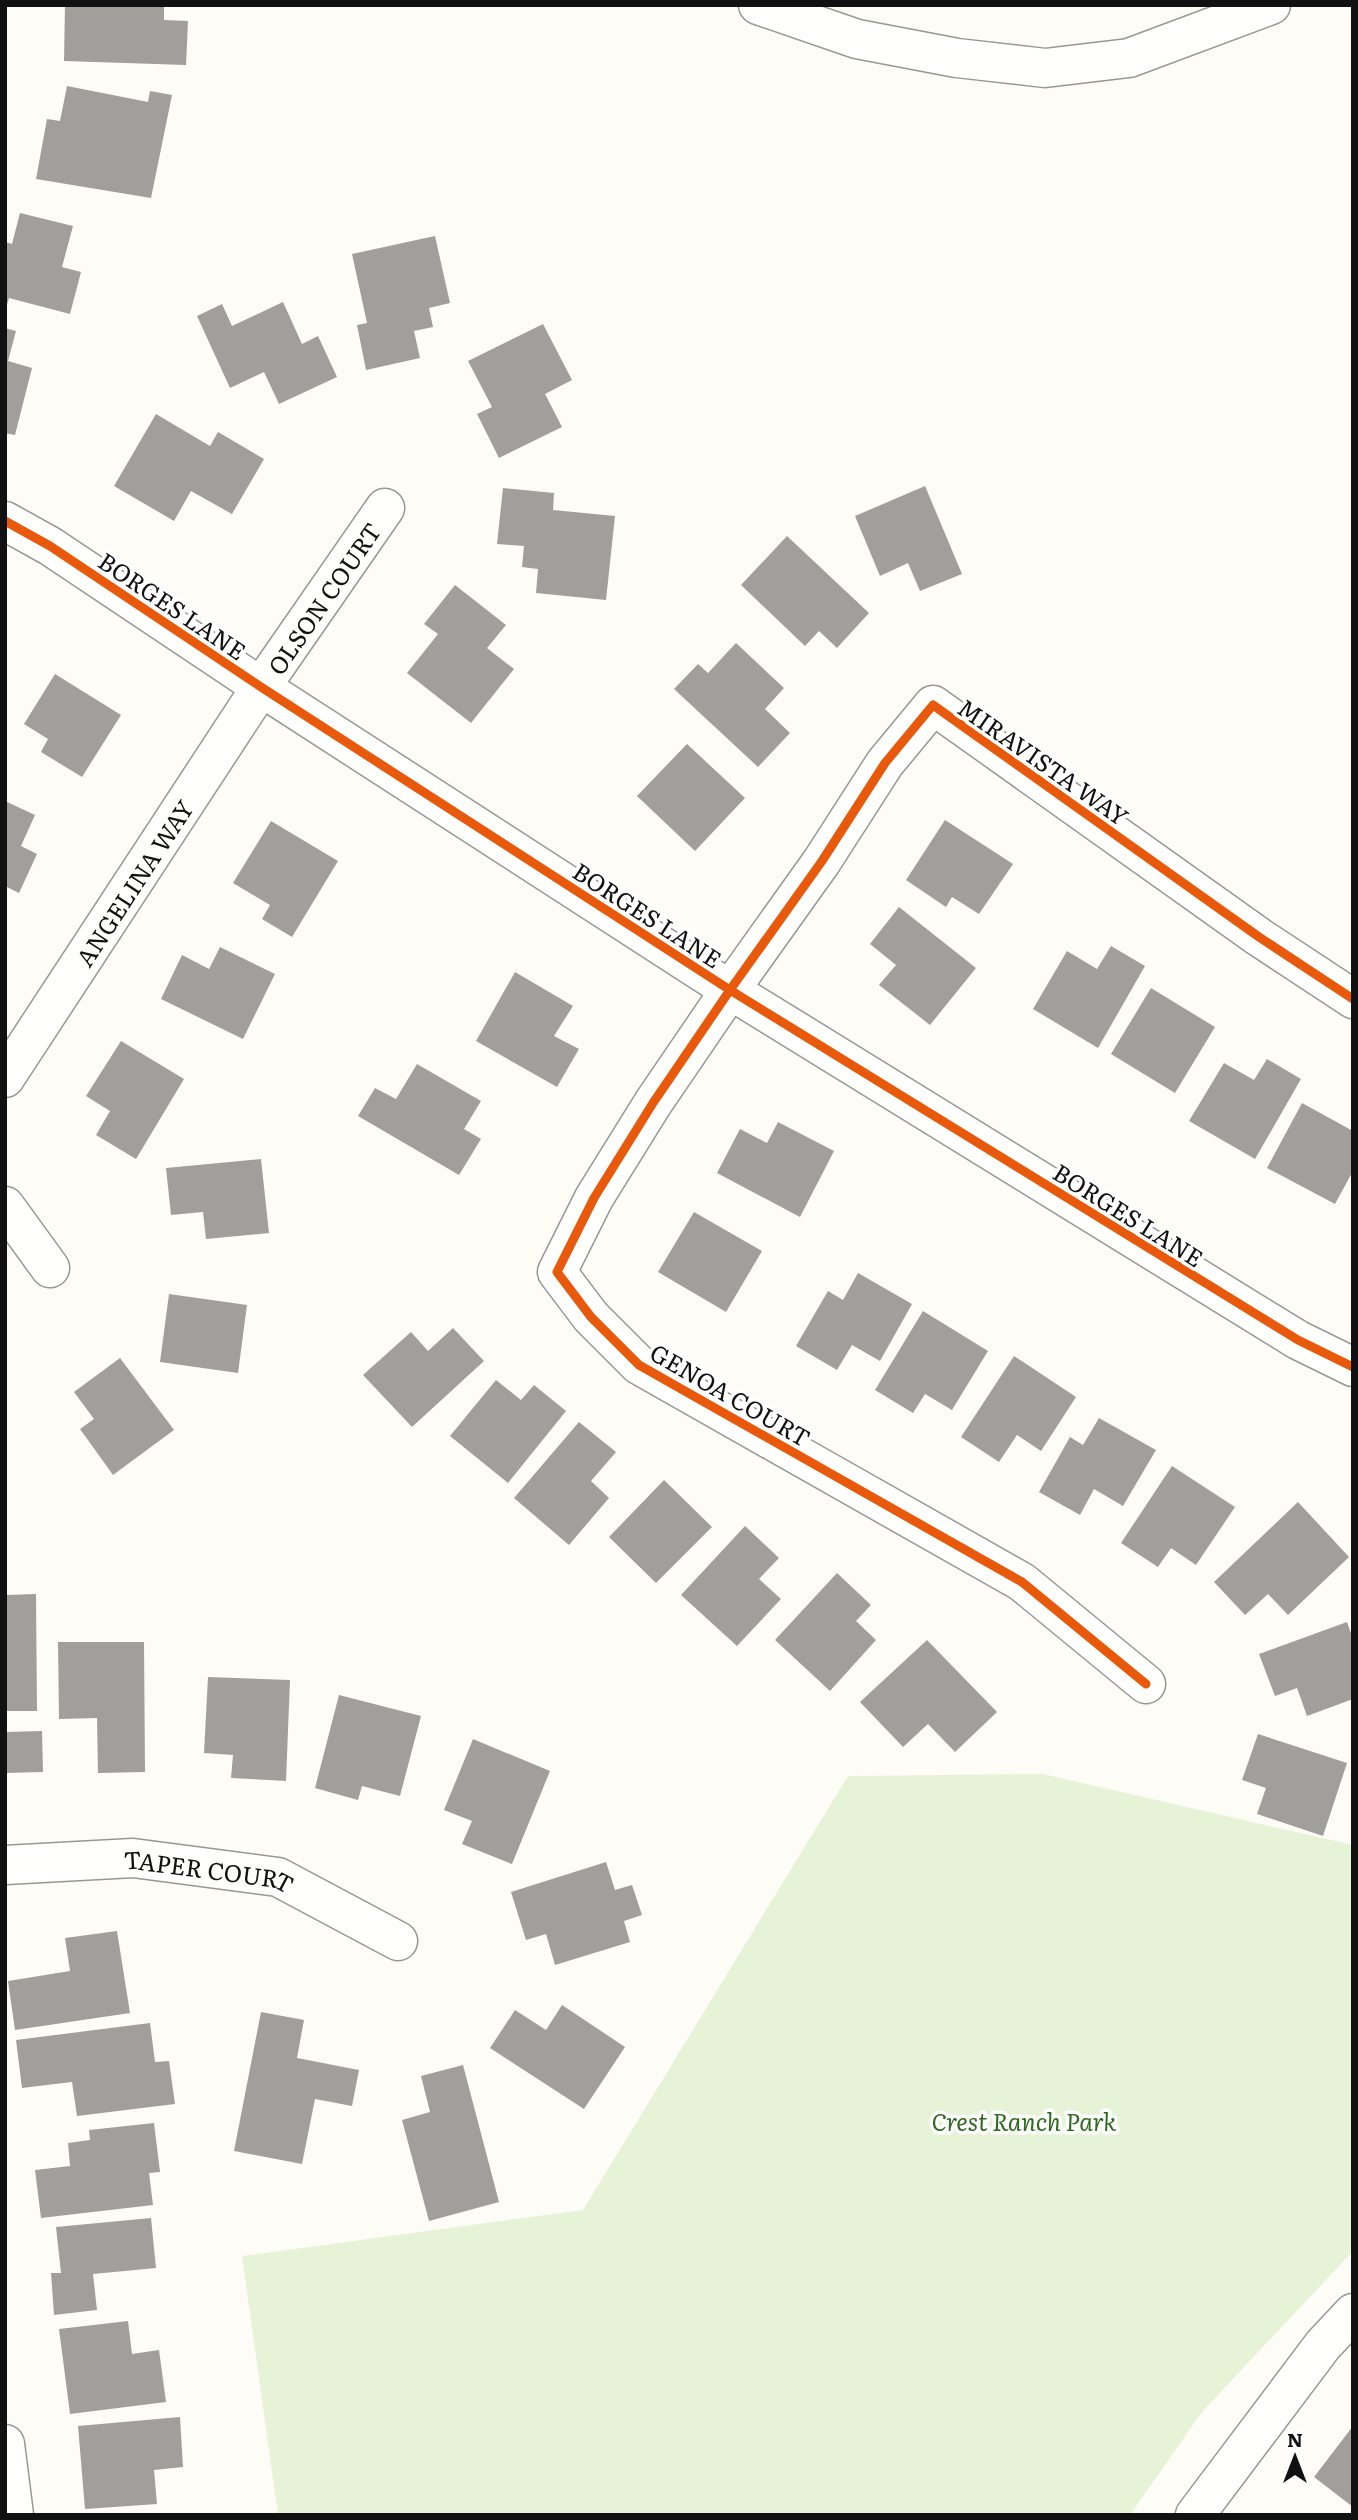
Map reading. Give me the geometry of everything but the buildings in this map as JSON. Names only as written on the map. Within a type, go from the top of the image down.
[{"type":"street","points":[[758,5],[856,39],[957,58],[1045,68],[1129,58],[1271,5]]},
{"type":"street","name":"OLSON COURT","points":[[261,687],[385,508]]},
{"type":"street","name":"BORGES LANE","points":[[5,521],[50,546],[261,687],[730,990],[1297,1340],[1353,1367]]},
{"type":"street","name":"ANGELINA WAY","points":[[5,1078],[261,687]]},
{"type":"street","name":"MIRAVISTA WAY","points":[[730,990],[822,861],[885,763],[933,705],[1259,937],[1353,999]]},
{"type":"street","name":"GENOA COURT","points":[[730,990],[653,1103],[594,1198],[557,1272],[591,1317],[639,1365],[1022,1582],[1146,1684]]},
{"type":"street","points":[[5,1206],[50,1268]]},
{"type":"street","name":"TAPER COURT","points":[[5,1865],[133,1858],[278,1877],[398,1941]]},
{"type":"street","points":[[1195,2515],[1324,2345],[1353,2313]]},
{"type":"street","points":[[5,2444],[14,2515]]},
{"type":"green space","name":"Crest Ranch Park","points":[[1043,1774],[1353,1845],[1353,2251],[1202,2412],[1130,2515],[278,2515],[242,2256],[583,2210],[848,1776]]},
{"type":"cycle path","points":[[5,521],[50,546],[261,687],[730,990],[1298,1340],[1353,1367]]},
{"type":"cycle path","points":[[1146,1684],[1022,1582],[639,1365],[591,1317],[557,1272],[594,1198],[653,1103],[822,861],[885,763],[933,705],[1259,937],[1353,999]]}]
